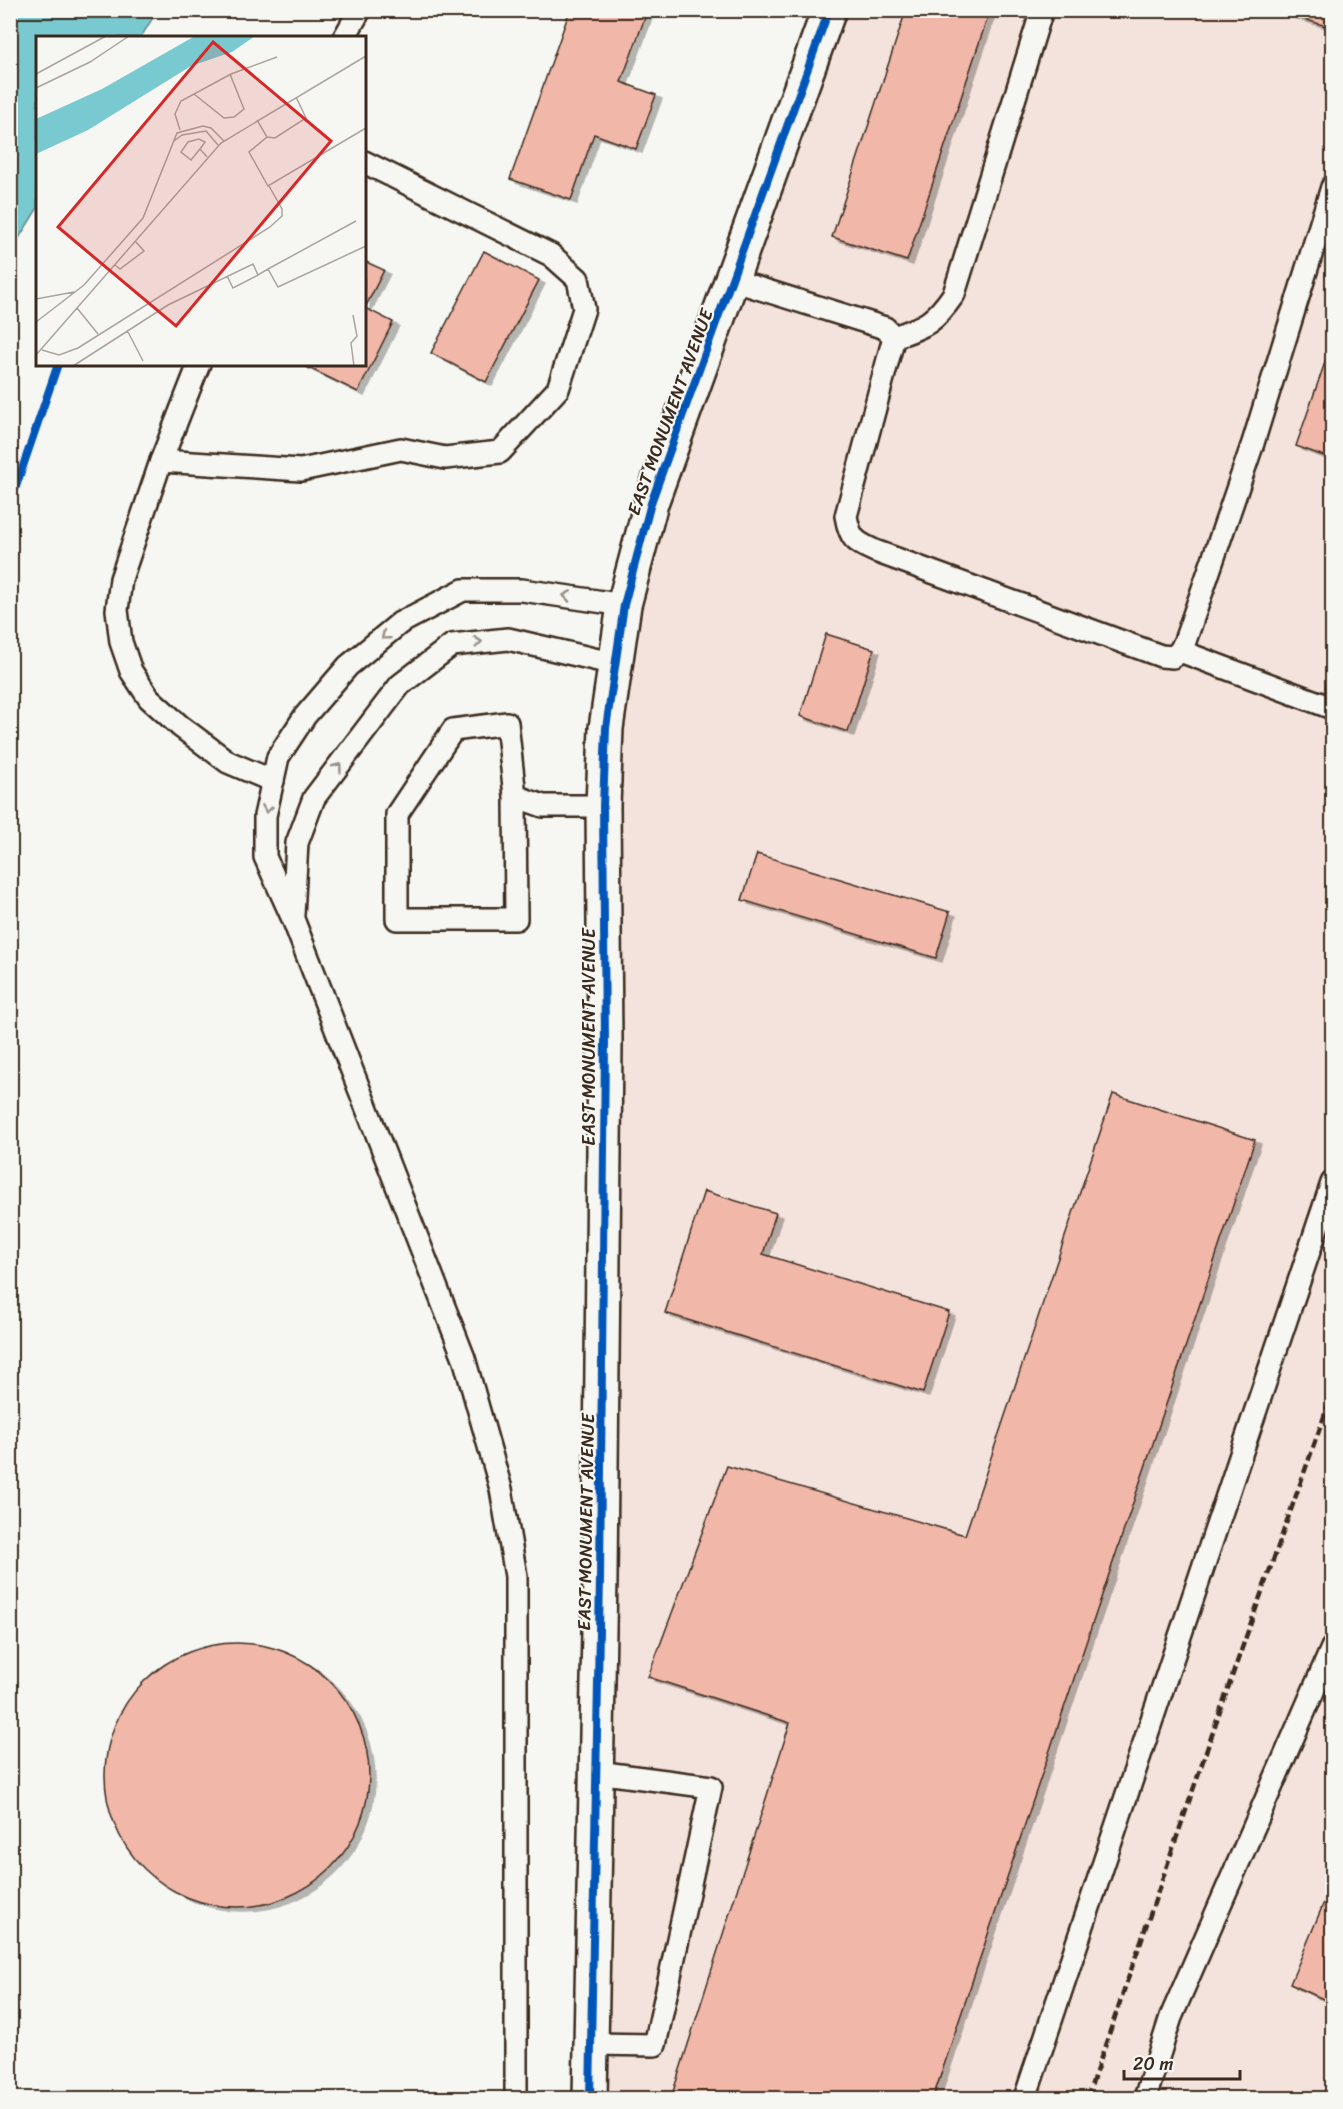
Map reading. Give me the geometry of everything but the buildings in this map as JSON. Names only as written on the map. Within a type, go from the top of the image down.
[{"type":"street","name":"EAST MONUMENT AVENUE","points":[[590,2098],[600,1578],[605,1042],[603,806],[606,728],[624,605],[651,503],[829,10]]},
{"type":"lane","points":[[345,36],[360,10]]},
{"type":"lane","points":[[894,337],[920,328],[940,315],[954,294],[1042,10]]},
{"type":"lane","points":[[161,461],[302,470],[401,449],[445,458],[500,452],[558,388],[584,309],[578,279],[551,255],[366,163]]},
{"type":"lane","points":[[894,337],[846,516],[849,533],[858,543],[875,551],[1161,657],[1173,657],[1180,651],[1253,443],[1332,187]]},
{"type":"lane","points":[[732,280],[885,328],[894,337]]},
{"type":"lane","points":[[198,366],[161,461],[121,579],[117,610],[121,642],[131,671],[149,698],[180,726],[228,762],[273,781]]},
{"type":"lane","points":[[516,2098],[516,1576],[501,1489],[464,1358],[293,919],[265,857],[265,816],[278,757],[304,717],[348,666],[400,623],[463,590],[522,590],[624,605]]},
{"type":"lane","points":[[293,919],[297,843],[314,798],[399,685],[452,645],[508,639],[615,664]]},
{"type":"lane","points":[[1180,651],[1332,708]]},
{"type":"lane","points":[[507,723],[515,796],[516,919],[397,919],[397,814],[453,730],[507,723]]},
{"type":"lane","points":[[515,796],[543,806],[603,806]]},
{"type":"lane","points":[[1025,2098],[1332,1183]]},
{"type":"lane","points":[[1145,2098],[1170,2017],[1332,1648]]},
{"type":"lane","points":[[592,2044],[655,2045],[711,1787],[597,1772]]},
{"type":"shaded area","points":[[833,11],[1332,11],[1332,2098],[597,2098],[620,630]]},
{"type":"water","points":[[11,10],[157,11],[142,36],[36,36],[36,211],[11,251]]},
{"type":"railway","points":[[1087,2098],[1332,1394]]},
{"type":"cycle path","points":[[590,2098],[600,1578],[605,1042],[603,806],[606,728],[624,605],[651,503],[829,10]]},
{"type":"cycle path","points":[[10,504],[57,366]]}]
